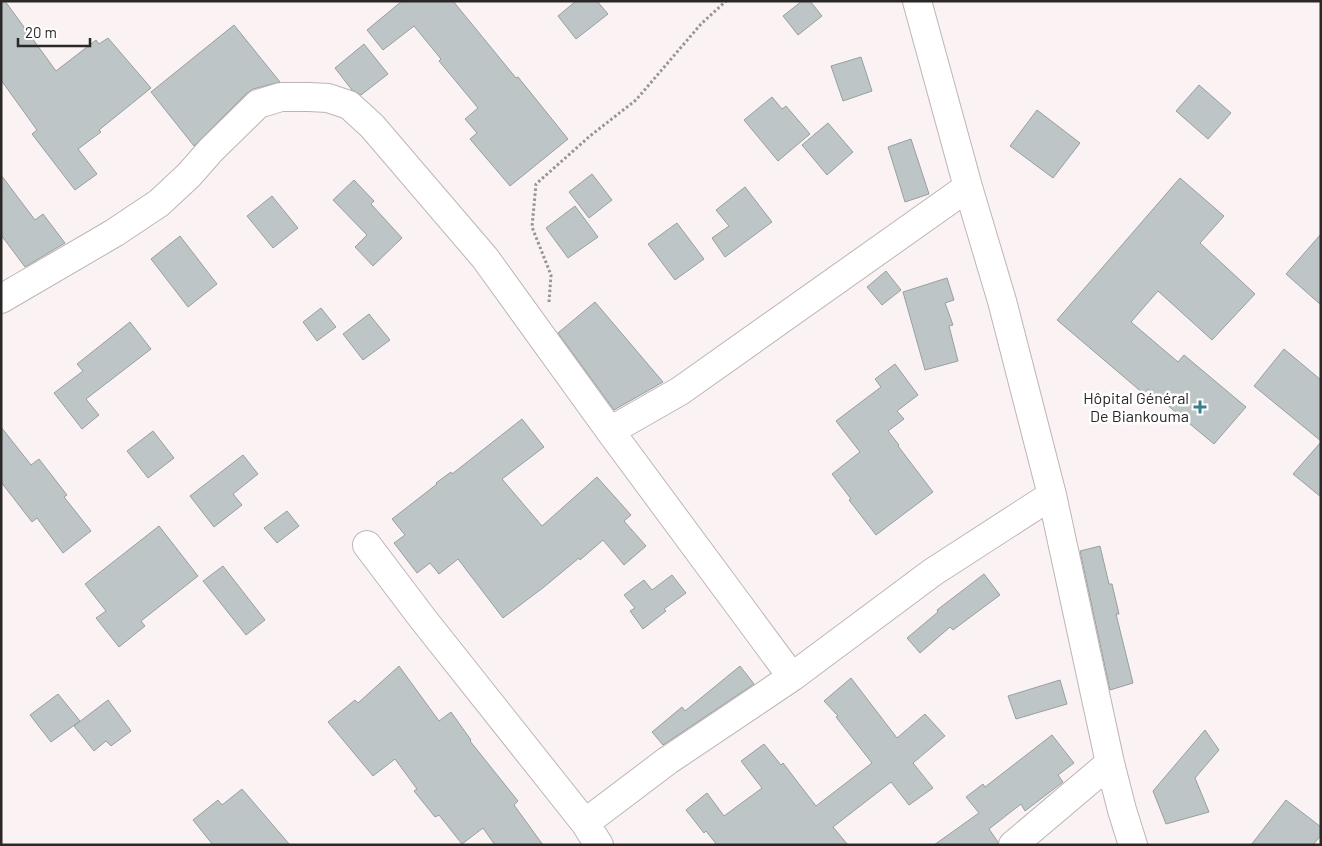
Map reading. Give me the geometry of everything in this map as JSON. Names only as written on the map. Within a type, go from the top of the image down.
[{"type":"street","points":[[916,1],[1002,300],[1052,495],[1110,763],[1133,845]]},
{"type":"street","points":[[1,299],[114,233],[159,204],[189,176],[211,150],[258,104],[281,98],[309,97],[328,98],[348,105],[372,126],[485,258],[610,432],[792,677]]},
{"type":"street","points":[[610,432],[680,390],[968,187]]},
{"type":"street","points":[[367,545],[592,834],[666,761],[792,677],[933,572],[1052,495]]},
{"type":"street","points":[[1013,845],[1110,763]]},
{"type":"path","points":[[549,304],[551,275],[532,227],[536,184],[590,136],[636,100],[701,24],[726,1]]},
{"type":"building","points":[[1,1],[5,1],[56,71],[96,40],[99,44],[108,38],[151,88],[99,130],[101,132],[78,149],[97,174],[75,190],[32,134],[37,130],[1,80]]},
{"type":"building","points":[[402,1],[453,1],[568,139],[510,186],[470,139],[477,133],[465,119],[478,108],[439,61],[441,59],[414,26],[383,50],[367,30]]},
{"type":"building","points":[[576,1],[597,1],[608,14],[576,39],[558,16]]},
{"type":"building","points":[[802,1],[810,1],[822,16],[798,35],[783,16]]},
{"type":"building","points":[[234,25],[280,82],[253,89],[247,93],[194,146],[151,92]]},
{"type":"building","points":[[364,44],[388,74],[361,95],[352,90],[335,68]]},
{"type":"building","points":[[861,57],[872,91],[843,101],[831,66]]},
{"type":"building","points":[[1199,85],[1231,113],[1208,139],[1176,111]]},
{"type":"building","points":[[772,97],[782,109],[786,106],[810,134],[778,161],[744,120]]},
{"type":"building","points":[[1037,110],[1080,143],[1053,178],[1010,146]]},
{"type":"building","points":[[828,123],[853,152],[827,175],[802,145]]},
{"type":"building","points":[[911,139],[929,194],[905,202],[888,147]]},
{"type":"building","points":[[592,174],[612,200],[589,218],[569,192]]},
{"type":"building","points":[[1,175],[35,220],[43,214],[65,243],[25,267],[1,235]]},
{"type":"building","points":[[1180,178],[1224,216],[1200,243],[1255,294],[1212,340],[1158,291],[1131,322],[1178,362],[1184,355],[1246,407],[1214,444],[1148,389],[1144,394],[1057,320]]},
{"type":"building","points":[[354,180],[374,201],[371,204],[402,238],[373,266],[355,247],[367,235],[333,200]]},
{"type":"building","points":[[745,187],[772,222],[725,257],[712,238],[729,226],[716,210]]},
{"type":"building","points":[[272,196],[298,228],[273,248],[247,216]]},
{"type":"building","points":[[575,206],[598,237],[568,258],[546,228]]},
{"type":"building","points":[[677,223],[704,259],[675,280],[648,244]]},
{"type":"building","points":[[1321,234],[1321,305],[1286,274]]},
{"type":"building","points":[[180,236],[217,284],[188,307],[151,259]]},
{"type":"building","points":[[886,271],[901,290],[882,305],[867,287]]},
{"type":"building","points":[[947,278],[954,300],[945,303],[953,325],[949,326],[958,361],[925,370],[903,292]]},
{"type":"building","points":[[595,302],[663,382],[614,410],[558,333]]},
{"type":"building","points":[[321,308],[336,327],[317,341],[303,322]]},
{"type":"building","points":[[369,314],[390,340],[363,360],[343,334]]},
{"type":"building","points":[[130,322],[151,349],[86,399],[99,415],[82,429],[54,393],[83,371],[77,364]]},
{"type":"building","points":[[1284,349],[1321,380],[1321,441],[1254,386]]},
{"type":"building","points":[[895,364],[918,395],[897,411],[904,419],[888,431],[933,492],[876,535],[832,474],[860,452],[836,421],[881,387],[875,379]]},
{"type":"building","points":[[522,419],[544,447],[502,479],[542,526],[597,477],[631,515],[624,521],[646,546],[624,565],[603,540],[580,560],[579,558],[503,618],[458,559],[439,574],[430,563],[417,573],[394,543],[405,535],[392,519],[436,483],[451,472],[452,474]]},
{"type":"building","points":[[1,427],[31,465],[39,459],[67,495],[64,497],[91,531],[63,553],[37,518],[32,522],[1,482]]},
{"type":"building","points":[[153,431],[174,458],[148,478],[127,451]]},
{"type":"building","points":[[1321,442],[1321,497],[1293,474]]},
{"type":"building","points":[[243,455],[258,474],[233,494],[242,505],[214,527],[190,496]]},
{"type":"building","points":[[287,511],[299,526],[277,543],[264,528]]},
{"type":"building","points":[[159,526],[198,576],[141,621],[145,626],[119,647],[96,618],[106,611],[85,584]]},
{"type":"building","points":[[1100,546],[1109,584],[1112,584],[1119,614],[1116,614],[1133,683],[1110,690],[1080,551]]},
{"type":"building","points":[[223,566],[265,620],[246,635],[203,581]]},
{"type":"building","points":[[984,574],[1000,595],[953,630],[950,627],[920,653],[907,638],[938,612],[937,610]]},
{"type":"building","points":[[672,575],[686,593],[664,609],[666,611],[643,629],[630,611],[635,608],[624,595],[644,580],[652,590]]},
{"type":"building","points":[[399,666],[439,721],[451,712],[470,741],[518,801],[514,805],[543,845],[495,845],[483,828],[462,844],[439,815],[435,817],[414,791],[417,789],[395,759],[373,776],[328,722],[355,700],[358,703]]},
{"type":"building","points":[[740,666],[754,684],[663,745],[652,732],[682,707],[685,711]]},
{"type":"building","points":[[851,678],[897,738],[925,714],[945,736],[913,763],[933,788],[909,805],[891,782],[833,827],[848,845],[717,845],[706,831],[704,833],[686,810],[707,793],[724,816],[762,788],[741,761],[764,744],[781,765],[783,763],[816,806],[872,763],[836,717],[838,716],[824,701]]},
{"type":"building","points":[[1060,680],[1067,704],[1016,719],[1008,696]]},
{"type":"building","points":[[58,694],[80,721],[51,742],[30,715]]},
{"type":"building","points":[[108,700],[131,731],[111,746],[106,741],[94,751],[74,726]]},
{"type":"building","points":[[1205,730],[1219,750],[1195,778],[1209,812],[1166,824],[1153,791]]},
{"type":"building","points":[[1052,735],[1074,763],[1058,775],[1063,782],[1025,811],[1021,804],[989,829],[998,845],[934,845],[979,813],[966,797],[983,784],[985,787]]},
{"type":"building","points":[[242,789],[290,845],[213,845],[193,820],[218,800],[222,805]]},
{"type":"building","points":[[1286,800],[1321,827],[1321,835],[1313,845],[1251,845]]},
{"type":"place","name":"Hôpital Général De Biankouma","points":[[1200,407]]}]
